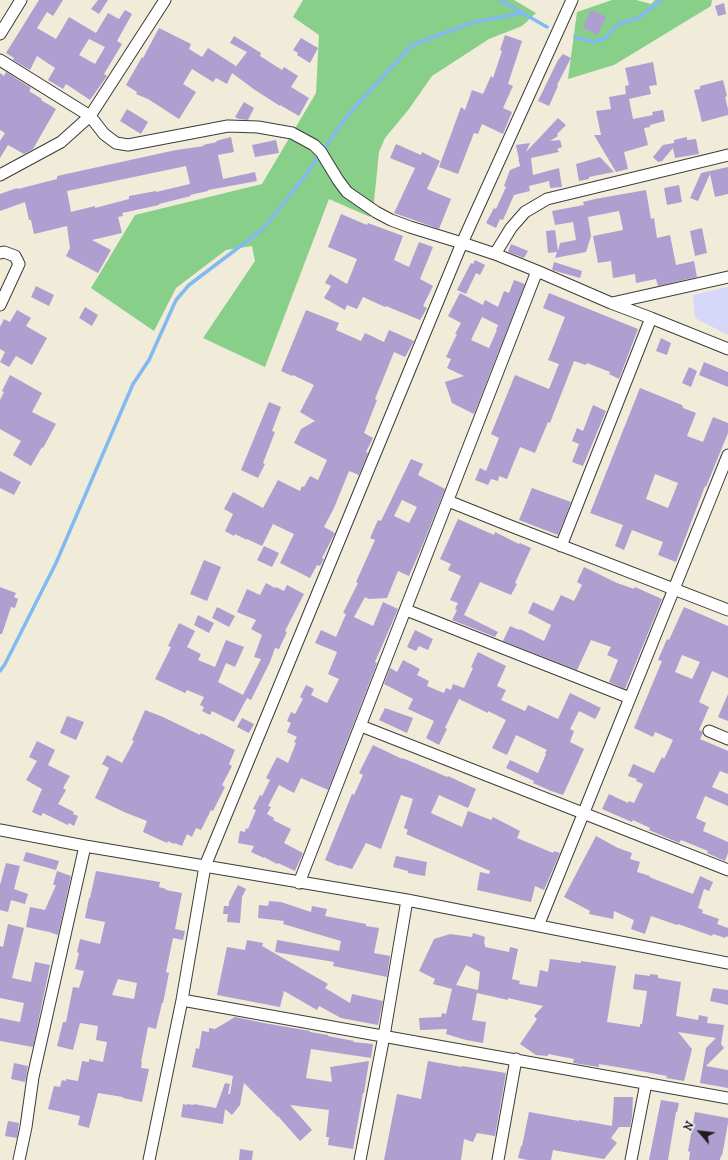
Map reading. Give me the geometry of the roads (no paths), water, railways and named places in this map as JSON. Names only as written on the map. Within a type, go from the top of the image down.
[{"type":"street","points":[[0,34],[21,0]]},
{"type":"street","points":[[0,175],[61,142],[90,116],[164,0]]},
{"type":"street","points":[[149,1160],[182,1000],[205,866],[462,243],[572,0]]},
{"type":"street","points":[[0,60],[90,116],[104,134],[116,143],[128,145],[228,126],[258,127],[292,133],[318,148],[347,192],[376,212],[391,220],[495,254],[611,303],[728,349]]},
{"type":"street","points":[[495,254],[511,228],[525,212],[547,199],[728,155]]},
{"type":"street","points":[[0,253],[4,252],[15,256],[19,264],[0,305]]},
{"type":"street","points":[[299,883],[537,271]]},
{"type":"street","points":[[611,303],[728,277]]},
{"type":"street","points":[[561,546],[651,318]]},
{"type":"street","points":[[538,926],[674,589],[724,477],[728,455]]},
{"type":"street","points":[[448,501],[728,610]]},
{"type":"street","points":[[406,610],[630,698]]},
{"type":"street","points":[[361,726],[728,870]]},
{"type":"street","points":[[709,731],[728,738]]},
{"type":"street","points":[[0,830],[299,883],[407,900],[728,963]]},
{"type":"street","points":[[19,1160],[26,1127],[33,1077],[85,846]]},
{"type":"street","points":[[360,1160],[384,1036],[407,900]]},
{"type":"street","points":[[182,1000],[728,1098]]},
{"type":"street","points":[[498,1160],[516,1059]]},
{"type":"street","points":[[631,1160],[646,1083]]},
{"type":"waterway","points":[[500,0],[547,27]]},
{"type":"waterway","points":[[575,37],[593,42],[604,39],[618,24],[638,18],[661,0]]},
{"type":"waterway","points":[[0,671],[5,664],[56,563],[133,384],[149,360],[176,300],[189,285],[263,229],[305,176],[347,116],[412,45],[474,22],[523,13]]}]
